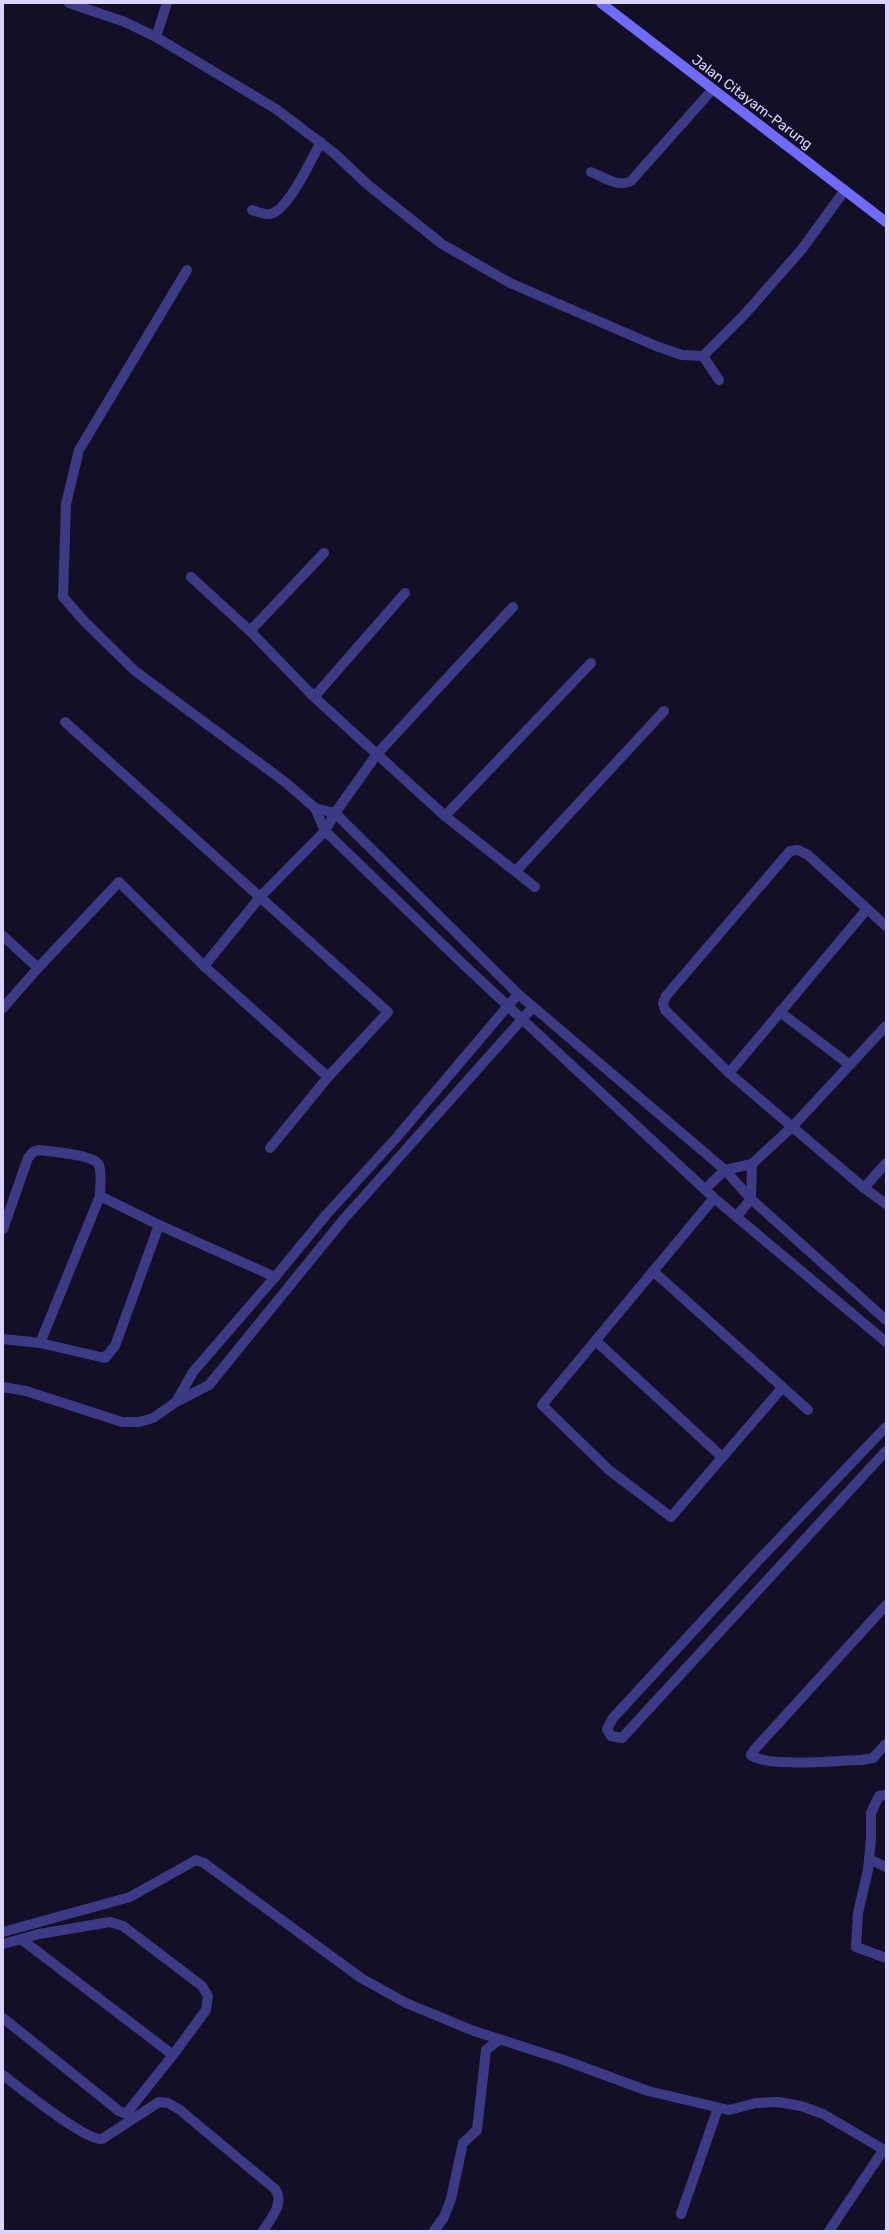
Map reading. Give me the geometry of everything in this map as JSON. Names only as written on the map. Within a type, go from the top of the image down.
[{"type":"main road","name":"Jalan Citayam-Parung","points":[[601,3],[712,90],[886,222]]},
{"type":"street","points":[[69,3],[125,22],[156,38],[276,109],[321,142],[368,185],[442,244],[510,283],[656,346],[682,355],[704,356],[745,314],[802,249],[845,190]]},
{"type":"street","points":[[156,38],[167,3]]},
{"type":"street","points":[[591,172],[618,183],[625,184],[630,181],[712,90]]},
{"type":"street","points":[[252,210],[264,214],[271,214],[279,209],[297,185],[321,142]]},
{"type":"street","points":[[187,270],[79,450],[66,504],[63,597],[85,622],[135,671],[285,782],[315,808],[335,813],[518,994],[724,1170],[751,1199],[886,1320]]},
{"type":"street","points":[[704,356],[719,380]]},
{"type":"street","points":[[250,631],[324,553]]},
{"type":"street","points":[[191,577],[250,631],[314,697],[445,816],[535,887]]},
{"type":"street","points":[[314,697],[405,593]]},
{"type":"street","points":[[204,966],[261,896],[324,831],[377,754],[513,607]]},
{"type":"street","points":[[445,816],[591,663]]},
{"type":"street","points":[[516,871],[664,711]]},
{"type":"street","points":[[65,722],[261,896],[388,1012],[328,1077],[270,1148]]},
{"type":"street","points":[[315,808],[324,831],[521,1019],[531,1026],[714,1198],[886,1342]]},
{"type":"street","points":[[886,926],[808,854],[798,850],[790,851],[671,990],[662,1003],[665,1010],[729,1073],[864,1188],[886,1204]]},
{"type":"street","points":[[3,1008],[38,968],[119,882],[204,966],[328,1077]]},
{"type":"street","points":[[729,1073],[867,910]]},
{"type":"street","points":[[3,936],[38,968]]},
{"type":"street","points":[[176,1402],[193,1372],[326,1215],[397,1137],[509,1007],[518,994]]},
{"type":"street","points":[[3,1387],[26,1391],[122,1422],[139,1422],[153,1418],[176,1402],[209,1385],[339,1226],[533,1007]]},
{"type":"street","points":[[780,1012],[850,1065]]},
{"type":"street","points":[[705,1189],[724,1170],[752,1164],[792,1127],[886,1026]]},
{"type":"street","points":[[3,1229],[28,1158],[33,1152],[39,1150],[88,1157],[96,1161],[100,1166],[100,1196],[40,1343]]},
{"type":"street","points":[[864,1188],[886,1163]]},
{"type":"street","points":[[737,1216],[751,1199],[752,1164]]},
{"type":"street","points":[[100,1196],[159,1225],[275,1277]]},
{"type":"street","points":[[714,1198],[542,1405],[609,1470],[671,1518],[782,1388]]},
{"type":"street","points":[[3,1339],[40,1343],[105,1358],[116,1346],[159,1225]]},
{"type":"street","points":[[653,1271],[808,1410]]},
{"type":"street","points":[[596,1341],[722,1457]]},
{"type":"street","points":[[886,1427],[755,1564],[613,1718],[607,1729],[610,1736],[622,1738],[886,1451]]},
{"type":"street","points":[[886,1605],[751,1755],[756,1758],[772,1762],[861,1760],[873,1758],[886,1744]]},
{"type":"street","points":[[886,1796],[879,1796],[871,1813],[869,1858],[858,1913],[856,1947],[886,1958]]},
{"type":"street","points":[[869,1858],[886,1867]]},
{"type":"street","points":[[3,1932],[130,1897],[196,1860],[204,1863],[361,1978],[406,2003],[499,2040],[564,2060],[648,2091],[729,2110],[756,2103],[778,2102],[801,2106],[823,2114],[885,2150],[829,2231]]},
{"type":"street","points":[[3,1944],[21,1939],[110,1922],[123,1926],[202,1986],[208,1996],[206,2010],[173,2056],[126,2114],[119,2111],[3,2018]]},
{"type":"street","points":[[21,1939],[173,2056]]},
{"type":"street","points":[[434,2231],[444,2217],[451,2199],[463,2142],[477,2130],[486,2050],[499,2040]]},
{"type":"street","points":[[3,2075],[80,2131],[97,2139],[102,2139],[159,2102],[168,2103],[180,2110],[275,2188],[280,2195],[280,2203],[263,2231]]},
{"type":"street","points":[[681,2214],[718,2108]]}]
